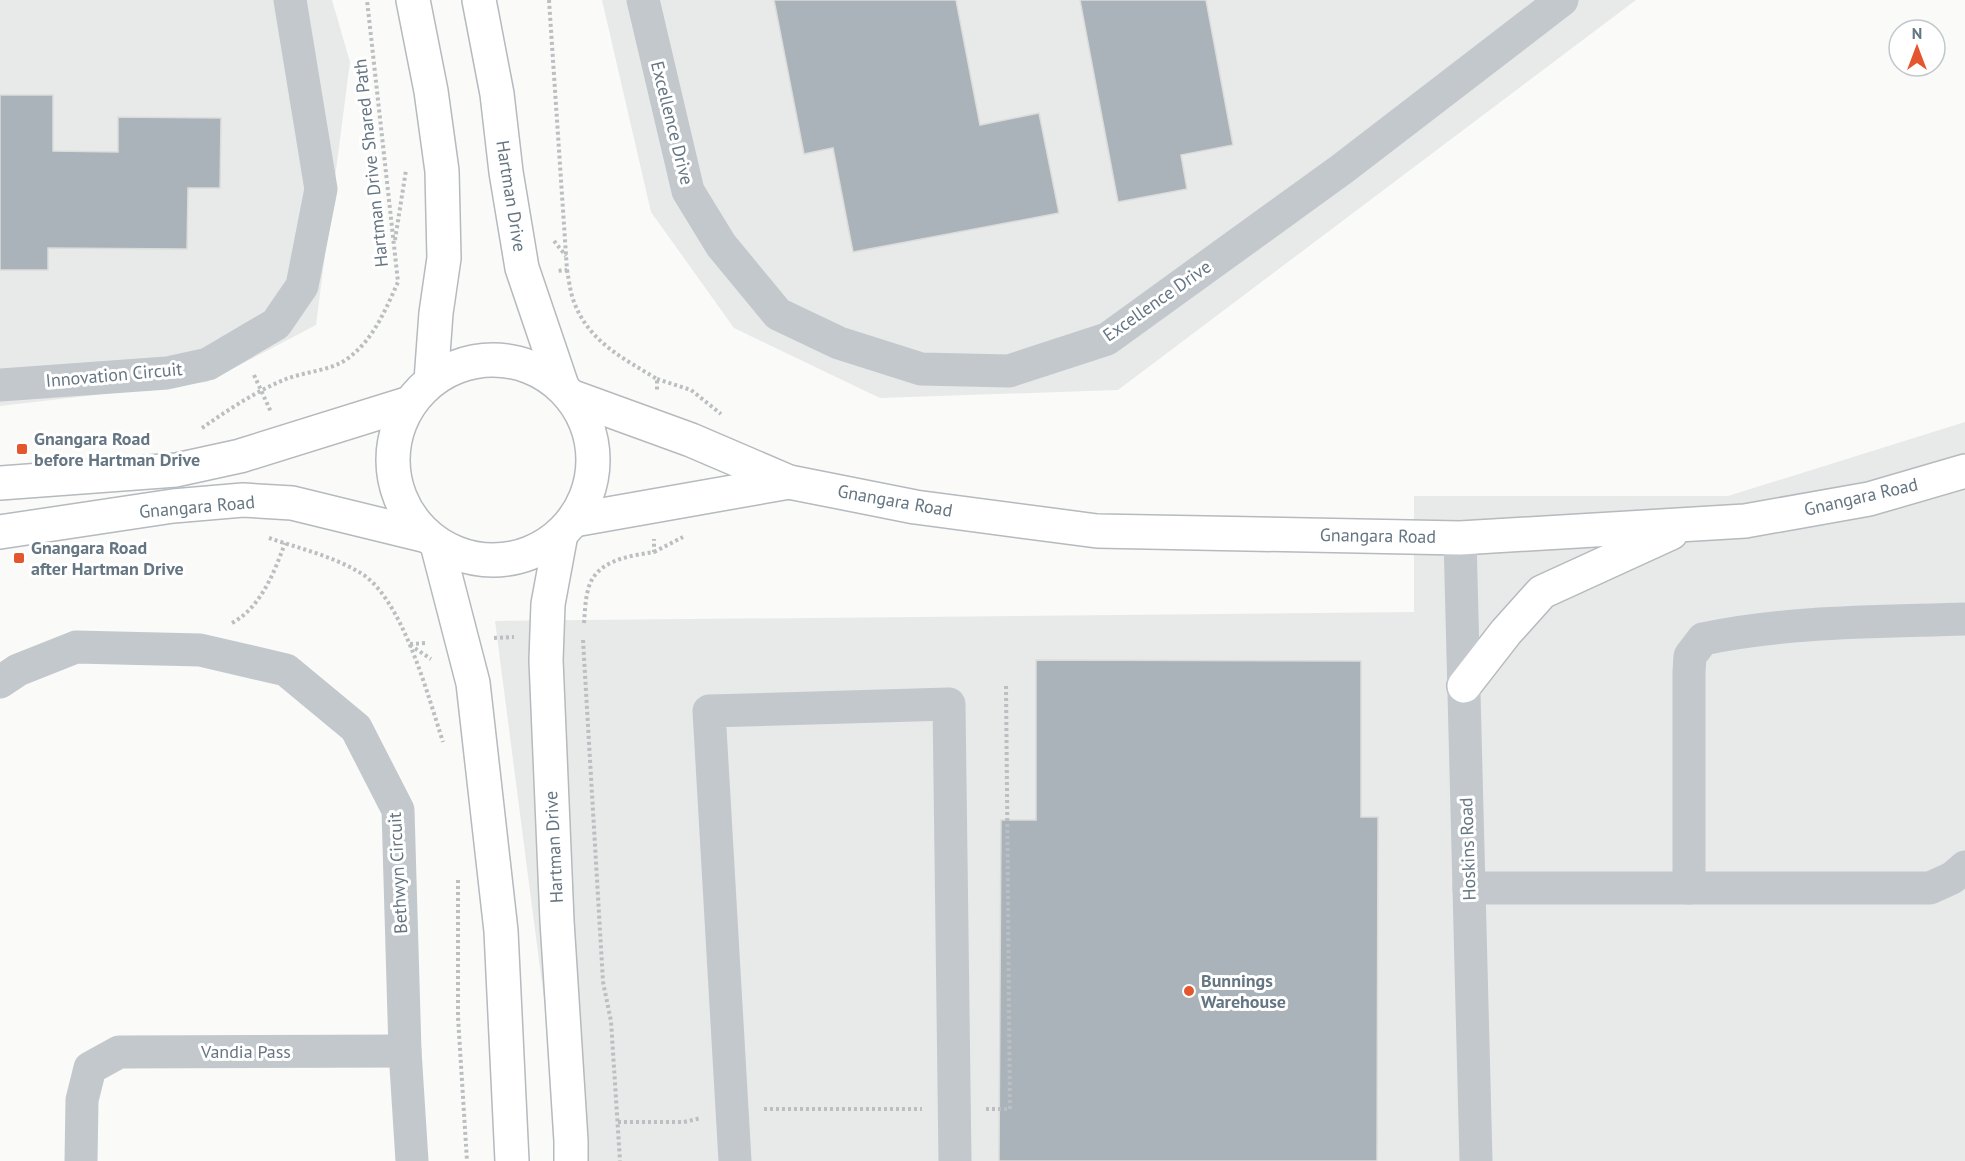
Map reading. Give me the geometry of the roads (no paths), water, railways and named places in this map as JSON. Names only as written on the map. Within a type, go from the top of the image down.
[{"type":"main road","points":[[413,0],[431,91],[442,171],[444,258],[421,392]]},
{"type":"main road","name":"Hartman Drive","points":[[479,0],[497,94],[506,172],[522,268],[566,391]]},
{"type":"main road","points":[[479,360],[497,360],[532,367],[566,391],[587,424],[594,457],[589,491],[567,527],[536,551],[508,559],[478,560],[464,556],[432,540],[414,523],[404,508],[393,473],[395,436],[401,419],[421,392],[445,371],[479,360]]},
{"type":"main road","name":"Gnangara Road","points":[[566,391],[691,440],[789,482],[915,507],[1097,531],[1460,538],[1689,525],[1745,521],[1869,499],[1965,471]]},
{"type":"main road","points":[[0,483],[176,470],[240,456],[421,392]]},
{"type":"main road","name":"Gnangara Road","points":[[567,527],[789,482]]},
{"type":"main road","name":"Gnangara Road","points":[[0,532],[173,506],[243,500],[292,503],[432,540]]},
{"type":"main road","points":[[1464,686],[1506,632],[1542,592],[1689,525]]},
{"type":"main road","name":"Hartman Drive","points":[[567,527],[548,603],[546,660],[557,921],[574,1154]]},
{"type":"main road","points":[[432,540],[473,683],[501,930],[512,1161]]},
{"type":"street","name":"Innovation Circuit","points":[[0,385],[167,373],[208,364],[276,324],[302,286],[321,189],[291,0]]},
{"type":"street","name":"Excellence Drive","points":[[643,0],[688,192],[721,245],[778,314],[839,343],[921,369],[998,370],[1009,370],[1107,339],[1342,169],[1562,0]]},
{"type":"street","name":"Hoskins Road","points":[[1460,538],[1476,1161]]},
{"type":"street","points":[[1689,888],[1689,672],[1690,656],[1703,639],[1741,631],[1790,625],[1965,619]]},
{"type":"street","name":"Bethwyn Circuit","points":[[0,682],[18,670],[76,647],[200,650],[286,670],[356,728],[398,810],[405,1051],[412,1161]]},
{"type":"street","points":[[735,1161],[709,711],[949,704],[955,1161]]},
{"type":"street","points":[[1469,888],[1930,888],[1952,878],[1965,867]]},
{"type":"street","name":"Vandia Pass","points":[[81,1161],[82,1100],[90,1068],[119,1052],[405,1051]]},
{"type":"place","name":"Gnangara Road before Hartman Drive","points":[[22,449]]},
{"type":"place","name":"Gnangara Road after Hartman Drive","points":[[19,558]]},
{"type":"place","name":"Bunnings Warehouse","points":[[1189,991]]}]
